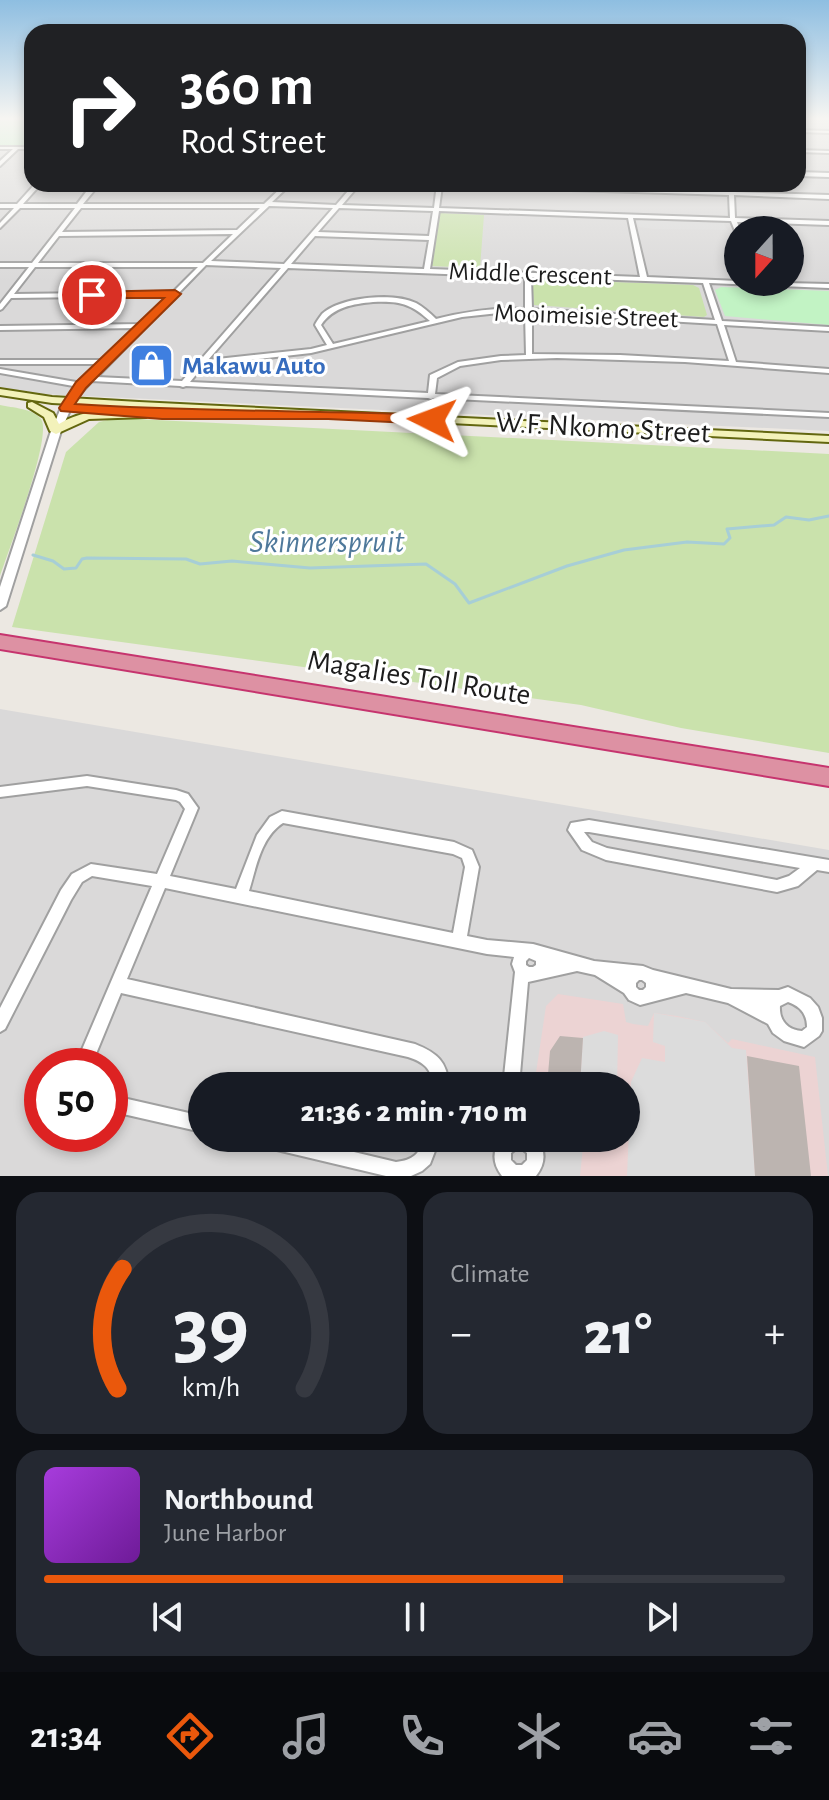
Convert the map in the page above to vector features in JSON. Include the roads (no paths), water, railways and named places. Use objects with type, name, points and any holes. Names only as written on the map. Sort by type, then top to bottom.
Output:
[{"type":"highway","name":"Magalies Toll Route","points":[[0,634],[559,719],[829,766]]},
{"type":"highway","name":"Magalies Toll Route","points":[[0,642],[829,777]]},
{"type":"main road","name":"W.F. Nkomo Street","points":[[0,392],[67,404],[162,414],[328,415]]},
{"type":"main road","name":"W.F. Nkomo Street","points":[[0,400],[32,405],[328,415],[829,439]]},
{"type":"main road","points":[[32,405],[49,415],[56,431],[86,415],[162,414]]},
{"type":"street","points":[[806,174],[829,175]]},
{"type":"street","points":[[0,226],[30,192]]},
{"type":"street","points":[[0,308],[88,192]]},
{"type":"street","points":[[0,606],[67,404],[104,362],[280,192]]},
{"type":"street","points":[[183,385],[350,192]]},
{"type":"street","points":[[427,271],[439,192]]},
{"type":"street","points":[[673,192],[829,197]]},
{"type":"street","points":[[731,194],[733,216]]},
{"type":"street","points":[[0,206],[338,206],[724,220]]},
{"type":"street","points":[[630,216],[644,279]]},
{"type":"street","points":[[804,222],[829,223]]},
{"type":"street","points":[[58,234],[238,232]]},
{"type":"street","points":[[314,234],[433,238]]},
{"type":"street","name":"Middle Crescent","points":[[0,265],[231,263],[724,282]]},
{"type":"street","points":[[528,274],[529,354]]},
{"type":"street","points":[[705,281],[734,365]]},
{"type":"street","name":"Middle Crescent","points":[[804,285],[829,286]]},
{"type":"street","points":[[9,296],[175,294]]},
{"type":"street","points":[[331,346],[318,325],[326,313],[338,307],[378,299],[398,300],[417,306],[435,322]]},
{"type":"street","name":"Mooimeisie Street","points":[[203,363],[331,346],[485,312],[529,309],[829,329]]},
{"type":"street","points":[[0,328],[142,326]]},
{"type":"street","points":[[431,397],[433,377],[441,370],[529,354],[829,371]]},
{"type":"street","points":[[0,362],[104,362]]},
{"type":"street","points":[[0,371],[84,382],[829,415]]},
{"type":"street","points":[[0,792],[87,781],[184,798],[192,808],[91,1048]]},
{"type":"street","points":[[240,896],[264,831],[275,819],[282,817],[454,848],[467,854],[472,867],[459,941]]},
{"type":"street","points":[[589,826],[822,865],[777,886],[606,854],[587,846],[574,830],[589,826]]},
{"type":"street","points":[[0,1024],[77,878],[91,870],[163,881],[487,947],[532,952],[578,965],[642,974],[730,996],[777,997],[788,994],[802,999],[822,1019],[814,1031],[804,1039],[782,1032],[773,1019],[771,1006],[777,997]]},
{"type":"street","points":[[487,947],[529,971],[578,965]]},
{"type":"street","points":[[529,971],[521,955],[532,952]]},
{"type":"street","points":[[515,1072],[521,995],[529,971],[543,962],[532,952]]},
{"type":"street","points":[[594,968],[639,997],[686,986]]},
{"type":"street","points":[[629,988],[630,976],[642,974]]},
{"type":"street","points":[[642,974],[652,983],[650,994]]},
{"type":"street","points":[[119,985],[425,1054],[436,1063],[440,1072]]},
{"type":"street","points":[[730,996],[773,1019]]},
{"type":"street","points":[[128,1107],[188,1121]]},
{"type":"street","points":[[320,1152],[396,1170],[412,1169],[423,1163],[427,1152]]},
{"type":"street","points":[[505,1152],[507,1172],[517,1175],[527,1175],[535,1159],[532,1152]]},
{"type":"waterway","name":"Skinnerspruit","points":[[33,555],[53,561],[64,569],[76,568],[82,559],[87,558],[186,559],[200,564],[232,561],[310,568],[426,564],[455,584],[469,603],[567,566],[624,550],[687,542],[724,544],[730,538],[727,529],[774,525],[786,517],[809,520],[829,516]]},
{"type":"place","name":"Makawu Auto","points":[[151,366]]}]
